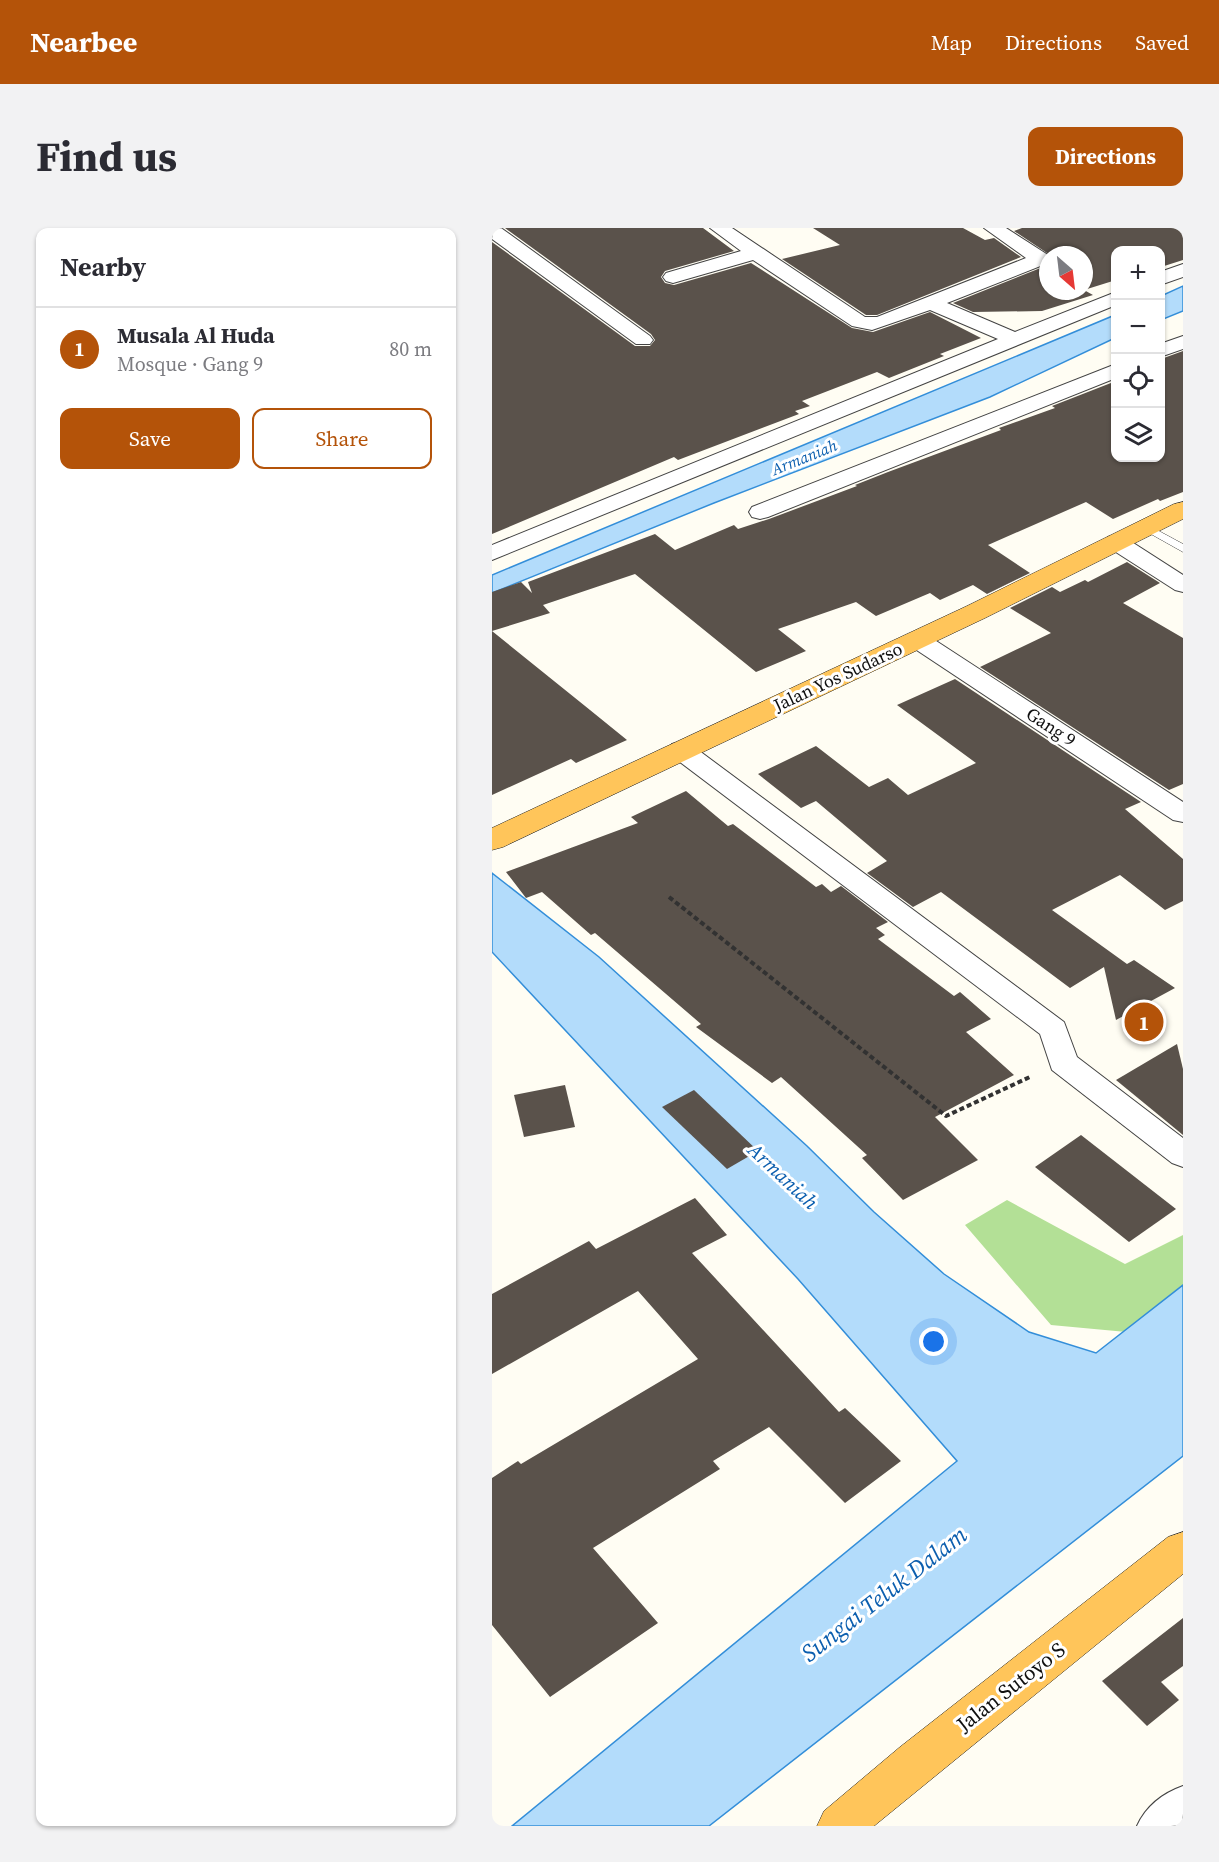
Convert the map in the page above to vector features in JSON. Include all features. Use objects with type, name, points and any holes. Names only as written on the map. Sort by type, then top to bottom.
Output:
[{"type":"highway","name":"Jalan Yos Sudarso","points":[[492,840],[918,639],[1183,509]]},
{"type":"highway","name":"Jalan Sutoyo S","points":[[840,1826],[916,1762],[1183,1550]]},
{"type":"street","points":[[719,228],[859,322],[872,324],[1041,259],[993,228]]},
{"type":"street","points":[[492,230],[643,340]]},
{"type":"street","points":[[673,277],[755,253]]},
{"type":"street","points":[[1165,277],[1183,270]]},
{"type":"street","points":[[492,553],[1111,300]]},
{"type":"street","points":[[930,303],[1015,339]]},
{"type":"street","points":[[1165,349],[1183,342]]},
{"type":"street","points":[[760,512],[1111,372]]},
{"type":"street","points":[[1116,542],[1183,585]]},
{"type":"street","name":"Gang 9","points":[[918,639],[1183,814]]},
{"type":"street","points":[[681,750],[1053,1029],[1063,1062],[1183,1155]]},
{"type":"street","points":[[1158,1826],[1183,1805]]},
{"type":"lane","points":[[1146,527],[1183,549]]},
{"type":"path","points":[[669,897],[946,1116],[1063,1062]]},
{"type":"green space","points":[[1007,1200],[1125,1264],[1183,1235],[1183,1308],[1148,1334],[1051,1325],[965,1225]]},
{"type":"water","points":[[1183,286],[1183,311],[1165,318],[1165,294]]},
{"type":"water","name":"Armaniah","points":[[1111,317],[1111,340],[990,397],[714,503],[492,593],[492,575]]},
{"type":"water","points":[[492,873],[599,957],[944,1274],[1029,1332],[1096,1353],[1183,1285],[1183,1456],[709,1826],[512,1826],[957,1461],[798,1279],[492,952]]},
{"type":"building","points":[[505,228],[703,228],[734,251],[665,271],[661,277],[665,283],[674,285],[751,263],[852,328],[873,332],[930,312],[981,338],[889,378],[877,372],[802,401],[810,406],[795,411],[799,414],[678,460],[674,457],[492,534],[492,242],[635,346],[650,346],[655,340],[651,334]]},
{"type":"building","points":[[813,228],[963,228],[985,240],[994,238],[1021,257],[877,315],[866,315],[782,259],[840,245]]},
{"type":"building","points":[[1022,228],[1183,228],[1183,260],[1165,266],[1165,246],[1111,246],[1111,282],[1093,287],[1093,246],[1039,248],[1014,231]]},
{"type":"building","points":[[1039,269],[1039,300],[1077,300],[1042,311],[973,312],[953,303]]},
{"type":"building","points":[[1183,351],[1183,492],[1160,501],[1158,499],[1113,519],[1086,502],[988,545],[1030,573],[987,594],[973,585],[940,600],[930,593],[876,616],[856,602],[778,629],[806,651],[756,672],[635,574],[543,605],[550,613],[492,631],[492,592],[521,582],[532,593],[528,582],[655,534],[675,550],[734,525],[738,529],[769,519],[1001,430],[999,428],[1055,408],[1052,406],[1111,383],[1111,462],[1165,462],[1165,358]]},
{"type":"building","points":[[1127,562],[1160,583],[1123,603],[1183,638],[1183,784],[1169,790],[980,667],[1051,633],[1010,608],[1052,587],[1060,592],[1085,580],[1088,582]]},
{"type":"building","points":[[492,631],[627,740],[576,763],[571,759],[492,795]]},
{"type":"building","points":[[955,679],[1141,802],[1125,809],[1183,859],[1183,901],[1165,910],[1120,875],[1052,910],[1127,964],[1134,960],[1175,988],[1116,1020],[1104,967],[1070,988],[941,892],[913,907],[867,873],[887,861],[816,801],[801,808],[758,774],[816,746],[869,787],[888,778],[908,795],[976,763],[897,705]]},
{"type":"building","points":[[686,791],[728,826],[733,824],[816,887],[822,884],[831,892],[841,886],[888,922],[876,928],[885,935],[878,939],[954,996],[960,992],[991,1019],[966,1032],[1014,1075],[935,1117],[978,1160],[903,1200],[862,1158],[867,1155],[781,1077],[772,1083],[696,1027],[701,1024],[595,933],[591,935],[542,892],[526,898],[506,872],[638,823],[631,817]]},
{"type":"building","points":[[1177,1044],[1183,1069],[1183,1135],[1116,1080]]},
{"type":"building","points":[[565,1085],[575,1127],[524,1137],[514,1095]]},
{"type":"building","points":[[694,1090],[758,1151],[727,1169],[662,1107]]},
{"type":"building","points":[[1081,1135],[1176,1209],[1129,1242],[1035,1167]]},
{"type":"building","points":[[695,1198],[727,1235],[692,1253],[839,1412],[845,1408],[901,1461],[845,1503],[769,1427],[713,1461],[720,1469],[593,1548],[658,1623],[550,1697],[492,1625],[492,1478],[518,1461],[521,1464],[698,1359],[638,1291],[492,1374],[492,1294],[589,1241],[596,1249]]},
{"type":"building","points":[[1183,1618],[1183,1666],[1161,1682],[1179,1700],[1147,1726],[1102,1681]]},
{"type":"place","name":"Musala Al Huda","points":[[1144,1022]]},
{"type":"water label","name":"Sungai Teluk Dalam","points":[[884,1594]]}]
